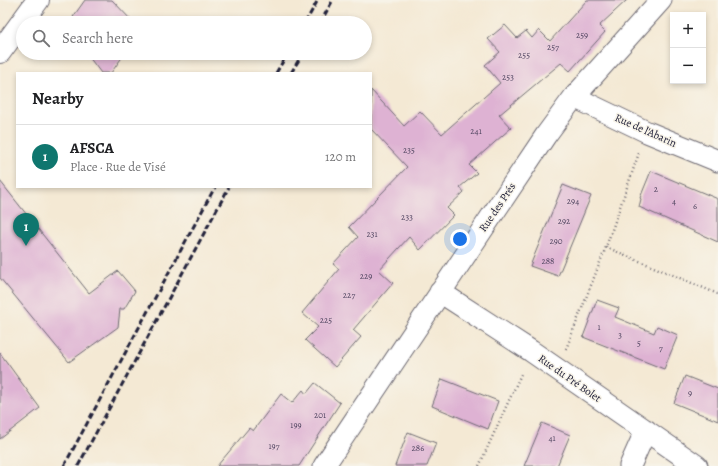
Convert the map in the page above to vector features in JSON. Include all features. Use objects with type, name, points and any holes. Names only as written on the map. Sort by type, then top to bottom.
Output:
[{"type":"street","points":[[26,16],[38,0]]},
{"type":"street","name":"Rue des Prés","points":[[324,466],[546,135],[574,97],[661,0]]},
{"type":"street","points":[[0,52],[16,30]]},
{"type":"street","name":"Rue de l'Abarin","points":[[574,97],[647,132],[718,161]]},
{"type":"street","name":"Rue du Pré Bolet","points":[[440,292],[558,369],[697,466]]},
{"type":"street","points":[[630,466],[646,430]]},
{"type":"path","points":[[558,369],[606,247],[647,132]]},
{"type":"path","points":[[606,247],[718,294]]},
{"type":"path","points":[[480,466],[531,351]]},
{"type":"building","points":[[85,0],[112,0],[127,16],[74,16]]},
{"type":"building","points":[[587,0],[627,0],[599,26],[605,32],[570,71],[561,63],[499,115],[511,128],[469,165],[477,173],[460,187],[464,192],[447,208],[454,215],[420,250],[409,237],[379,270],[393,283],[353,330],[361,337],[335,367],[305,340],[318,327],[302,313],[339,269],[333,264],[358,237],[349,227],[407,167],[372,130],[372,91],[404,126],[420,111],[442,134],[500,83],[485,65],[500,52],[488,39],[505,25],[517,38],[526,31],[532,38],[539,30],[550,41]]},
{"type":"building","points":[[91,60],[120,60],[112,72],[100,72]]},
{"type":"building","points":[[651,171],[718,199],[718,242],[639,207],[640,198]]},
{"type":"building","points":[[0,181],[89,293],[118,271],[135,291],[124,309],[120,309],[118,327],[69,362],[0,278]]},
{"type":"building","points":[[563,185],[591,196],[558,276],[530,266]]},
{"type":"building","points":[[597,300],[619,308],[615,317],[654,333],[657,326],[678,335],[664,369],[583,337]]},
{"type":"building","points":[[0,353],[40,408],[0,439]]},
{"type":"building","points":[[685,376],[718,389],[718,421],[674,403]]},
{"type":"building","points":[[442,379],[498,401],[488,429],[432,406]]},
{"type":"building","points":[[315,383],[340,403],[299,466],[217,466],[249,428],[253,431],[281,394],[292,403],[303,390],[306,394]]},
{"type":"building","points":[[542,423],[570,435],[557,466],[524,466]]},
{"type":"building","points":[[408,432],[436,443],[427,466],[395,466]]},
{"type":"railway","points":[[309,16],[318,0]]},
{"type":"railway","points":[[324,16],[333,0]]},
{"type":"railway","points":[[277,72],[284,60]]},
{"type":"railway","points":[[292,72],[299,60]]},
{"type":"railway","points":[[64,466],[214,188]]},
{"type":"railway","points":[[78,466],[228,188]]},
{"type":"place","name":"AFSCA","points":[[26,246]]}]
